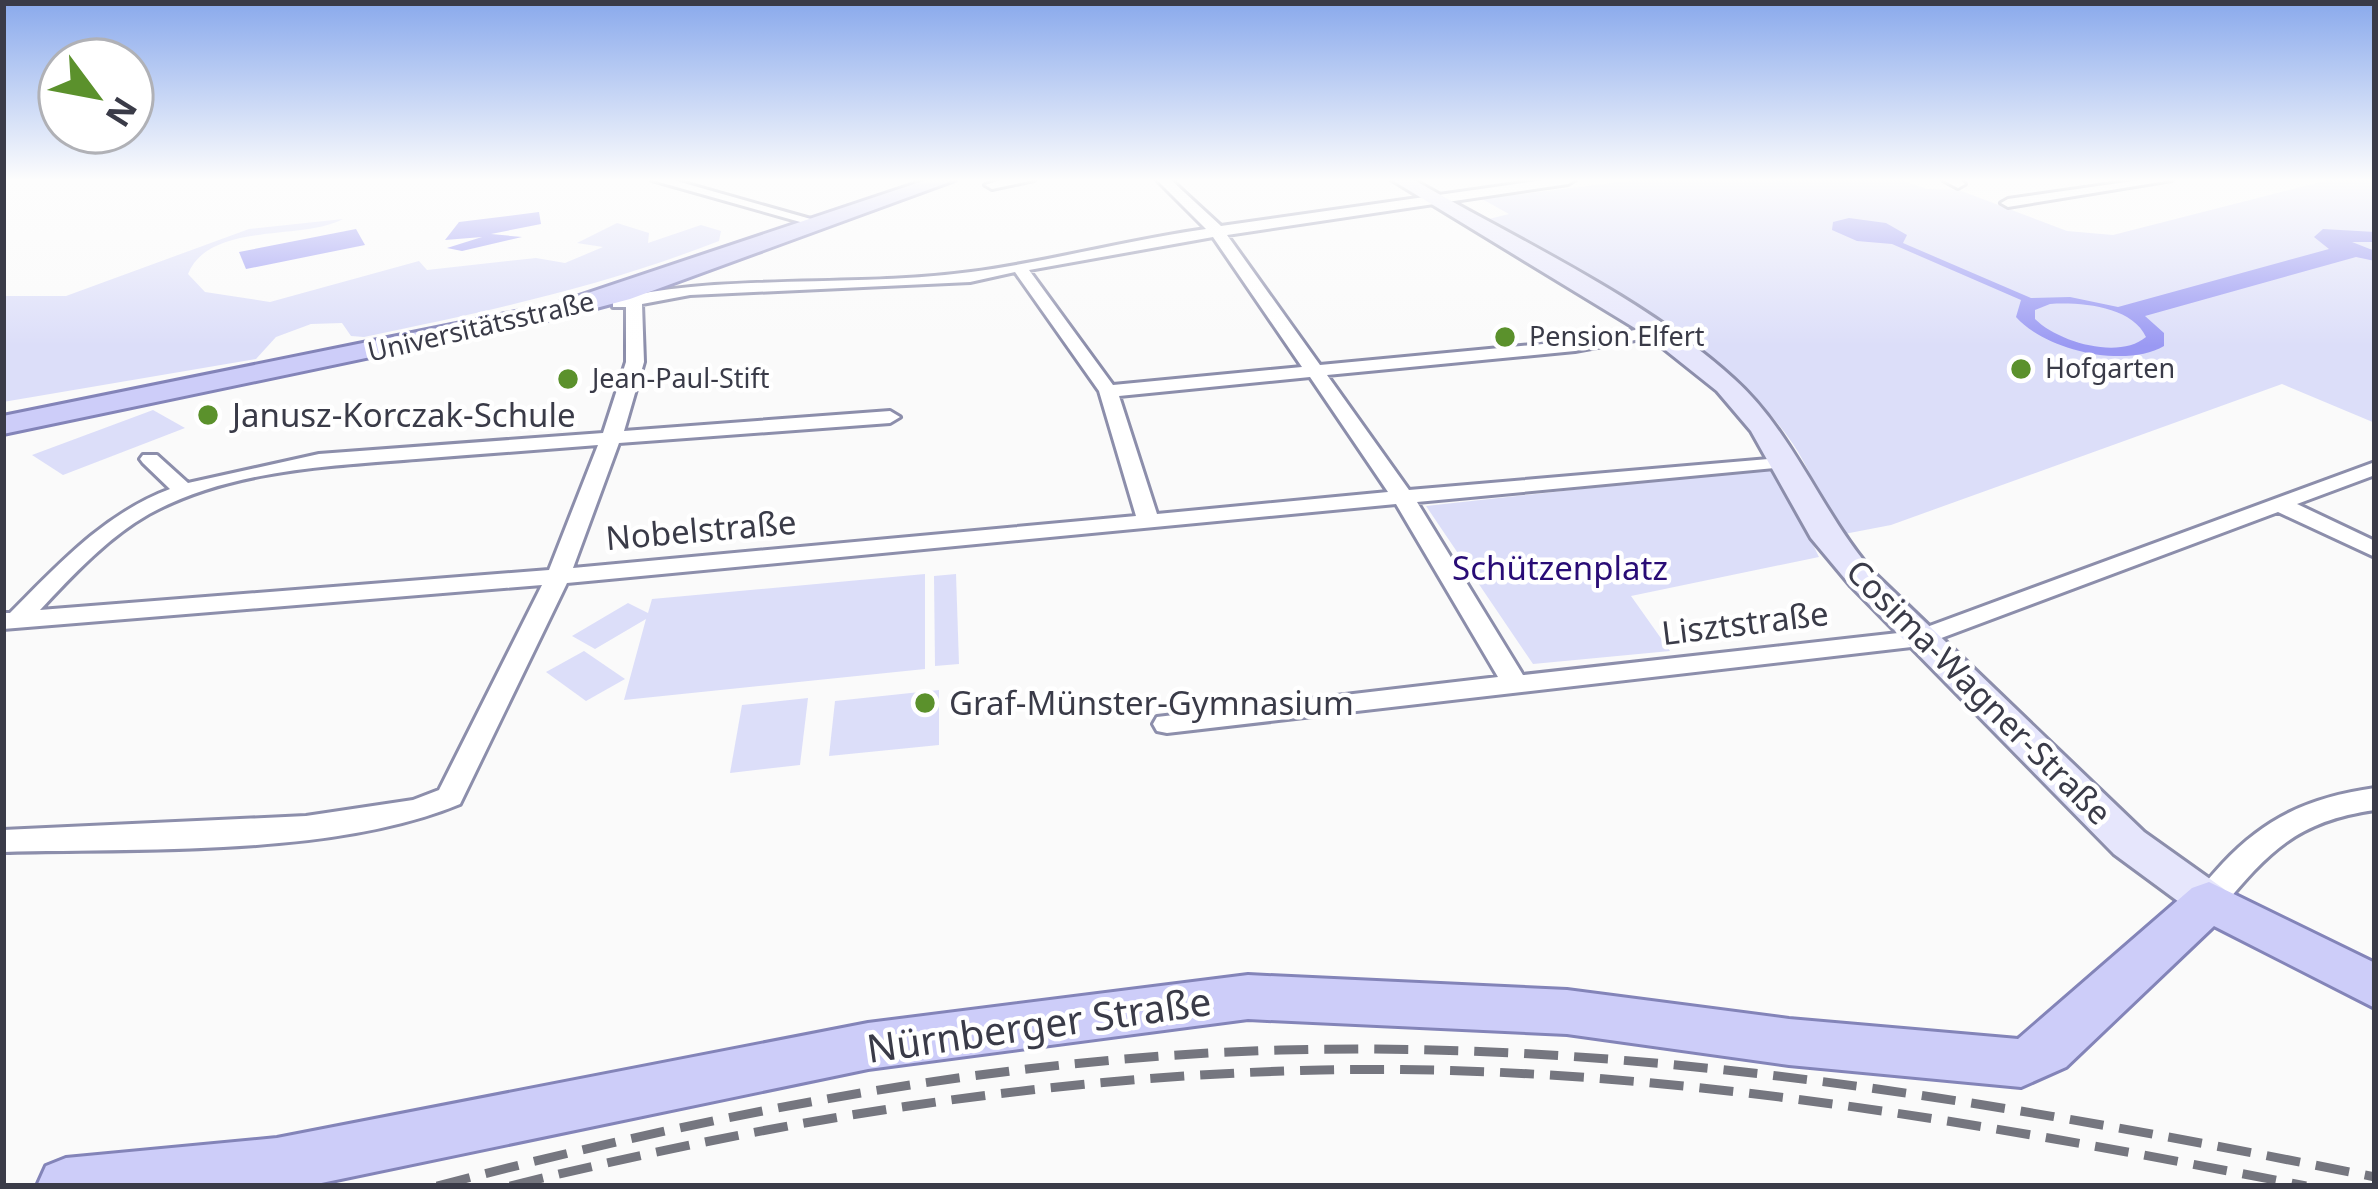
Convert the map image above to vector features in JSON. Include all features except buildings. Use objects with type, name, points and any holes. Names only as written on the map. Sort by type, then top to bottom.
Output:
[{"type":"main road","name":"Universitätsstraße","points":[[7,421],[551,305],[765,235]]},
{"type":"main road","name":"Universitätsstraße","points":[[7,421],[593,302],[769,235]]},
{"type":"main road","name":"Cosima-Wagner-Straße","points":[[1500,235],[1657,331],[1726,385],[1785,461],[1827,538],[1920,638],[2129,843],[2209,901]]},
{"type":"main road","points":[[2209,901],[2375,987]]},
{"type":"main road","name":"Nürnberger Straße","points":[[66,1186],[277,1165],[868,1046],[1248,997],[1567,1012],[1789,1042],[2021,1063],[2047,1051],[2209,901]]},
{"type":"street","points":[[593,302],[634,303],[690,290],[916,283],[1192,235]]},
{"type":"street","points":[[1220,235],[1404,499],[1516,685]]},
{"type":"street","points":[[1019,267],[1108,391],[1149,523]]},
{"type":"street","points":[[3,841],[299,826],[431,810],[450,797],[560,574],[635,362],[634,303]]},
{"type":"street","points":[[1108,391],[1575,346],[1657,331]]},
{"type":"street","points":[[11,620],[114,527],[184,491],[319,460],[890,417]]},
{"type":"street","points":[[150,459],[184,491]]},
{"type":"street","points":[[1404,499],[1785,461]]},
{"type":"street","name":"Lisztstraße","points":[[1167,724],[1920,638],[2375,468]]},
{"type":"street","name":"Nobelstraße","points":[[11,620],[1404,499]]},
{"type":"street","points":[[2279,504],[2375,550]]},
{"type":"street","points":[[2209,901],[2265,839],[2296,816],[2325,804],[2375,799]]},
{"type":"green space","points":[[231,235],[260,235],[215,246],[199,257],[188,274],[205,292],[270,302],[419,261],[427,270],[536,258],[565,263],[603,247],[577,243],[592,235],[649,235],[648,243],[670,235],[720,235],[719,241],[673,258],[499,307],[364,337],[351,336],[342,323],[311,324],[276,337],[256,359],[3,402],[3,296],[66,296]]},
{"type":"green space","name":"Hofgarten","points":[[1517,235],[2375,235],[2375,423],[2282,384],[1891,525],[1839,535],[1793,444],[1764,407],[1693,344]]},
{"type":"green space","points":[[153,410],[185,428],[63,475],[32,455]]},
{"type":"green space","name":"Schützenplatz","points":[[1775,468],[1819,557],[1631,596],[1670,651],[1533,664],[1426,506]]},
{"type":"green space","points":[[925,574],[925,669],[624,700],[646,619],[595,649],[572,636],[628,603],[648,613],[652,599]]},
{"type":"green space","points":[[956,574],[959,664],[935,666],[934,576]]},
{"type":"green space","points":[[584,651],[625,679],[586,701],[546,672]]},
{"type":"green space","points":[[939,690],[939,745],[829,756],[835,701]]},
{"type":"green space","points":[[808,698],[800,765],[730,773],[742,705]]},
{"type":"shaded area","points":[[323,235],[360,235],[365,245],[246,269],[239,252]]},
{"type":"shaded area","points":[[449,235],[522,237],[462,251],[447,248],[482,237],[445,240]]},
{"type":"shaded area","points":[[1844,235],[1907,235],[1903,243],[2031,298],[2070,297],[2118,307],[2329,249],[2316,235],[2375,235],[2375,242],[2352,242],[2375,251],[2375,261],[2356,257],[2145,316],[2164,333],[2164,346],[2148,353],[2108,356],[2065,347],[2029,329],[2016,317],[2021,300],[1892,244]],"holes":[[[2050,304],[2090,305],[2129,318],[2146,337],[2120,347],[2089,345],[2058,335],[2035,319],[2035,310]]]},
{"type":"railway","points":[[437,1186],[645,1136],[855,1094],[1067,1064],[1281,1050],[1419,1050],[1694,1067],[1968,1103],[2375,1177]]},
{"type":"railway","points":[[510,1186],[711,1141],[912,1105],[1115,1081],[1321,1070],[1445,1070],[1693,1087],[1939,1120],[2306,1186]]},
{"type":"place","name":"Pension Elfert","points":[[1505,337]]},
{"type":"place","name":"Hofgarten","points":[[2021,369]]},
{"type":"place","name":"Jean-Paul-Stift","points":[[568,379]]},
{"type":"place","name":"Janusz-Korczak-Schule","points":[[208,415]]},
{"type":"place","name":"Graf-Münster-Gymnasium","points":[[925,703]]}]
